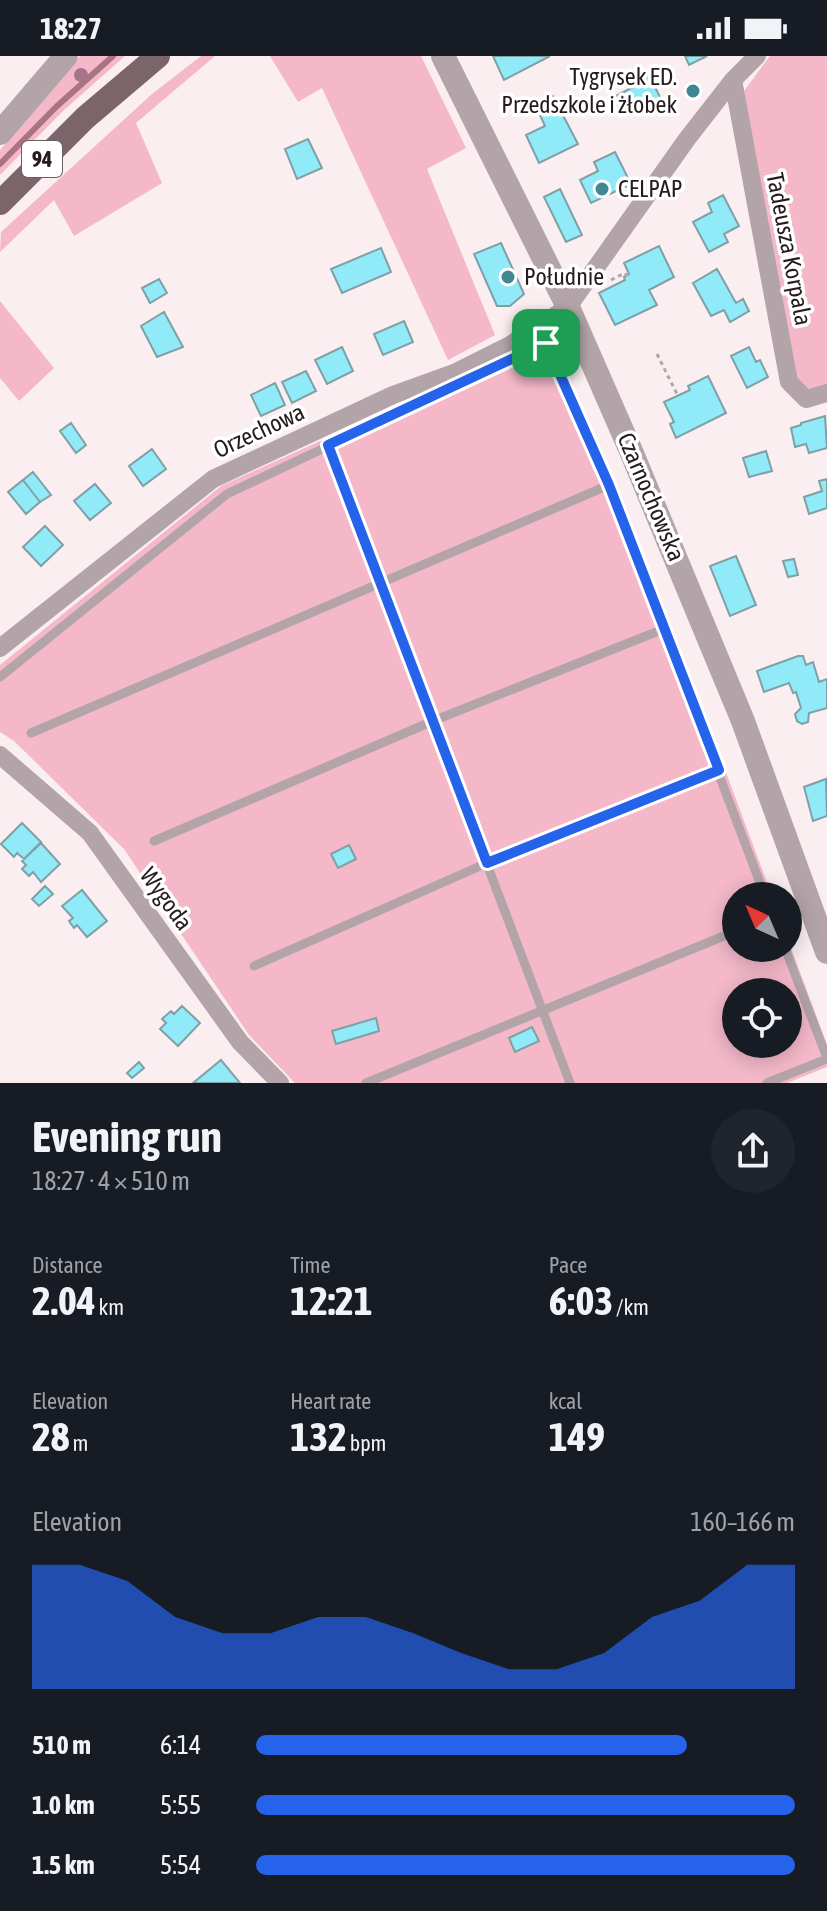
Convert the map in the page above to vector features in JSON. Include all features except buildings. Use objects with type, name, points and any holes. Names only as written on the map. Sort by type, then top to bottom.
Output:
[{"type":"main road","name":"94","points":[[0,203],[85,118],[158,56]]},
{"type":"street","points":[[0,133],[66,56]]},
{"type":"street","name":"Czarnochowska","points":[[443,56],[568,307],[728,684],[827,952]]},
{"type":"street","points":[[568,307],[687,139],[751,58]]},
{"type":"street","name":"Tadeusza Korpala","points":[[733,80],[789,382],[806,399],[827,393]]},
{"type":"street","name":"Orzechowa","points":[[0,648],[213,479],[393,395],[454,373],[510,345],[568,307]]},
{"type":"street","name":"Wygoda","points":[[0,755],[90,833],[240,1042],[280,1083]]},
{"type":"lane","points":[[0,677],[227,494],[328,443],[546,343],[609,485],[666,628],[760,882]]},
{"type":"lane","points":[[328,443],[570,1083]]},
{"type":"lane","points":[[31,733],[609,485]]},
{"type":"lane","points":[[154,841],[433,721],[666,628]]},
{"type":"lane","points":[[254,966],[487,863],[719,770]]},
{"type":"lane","points":[[366,1083],[722,937]]},
{"type":"lane","points":[[767,1083],[827,1058],[790,962]]},
{"type":"path","points":[[657,354],[678,396]]},
{"type":"shaded area","points":[[80,56],[125,56],[63,111],[0,175],[0,150]]},
{"type":"shaded area","points":[[201,56],[215,56],[136,123],[162,183],[74,236],[54,200],[0,252],[1,232],[152,94]]},
{"type":"shaded area","points":[[270,56],[421,56],[466,148],[427,169],[495,335],[448,360],[322,88],[298,102]]},
{"type":"shaded area","points":[[770,56],[827,56],[827,384],[807,389],[791,376],[744,91]]},
{"type":"shaded area","points":[[0,301],[54,368],[19,401],[0,378]]},
{"type":"shaded area","points":[[551,336],[672,627],[767,882],[722,882],[722,962],[796,962],[827,1045],[827,1067],[787,1083],[295,1083],[249,1035],[124,849],[14,741],[0,732],[0,665],[221,486]]},
{"type":"waterway","points":[[0,164],[56,107],[113,56]]},
{"type":"place","name":"Tygrysek ED. Przedszkole i żłobek","points":[[693,91]]},
{"type":"place","name":"CELPAP","points":[[602,189]]},
{"type":"place","name":"Południe","points":[[508,277]]},
{"type":"route","points":[[546,343],[609,485],[719,770],[487,863],[328,445],[546,343]]}]
